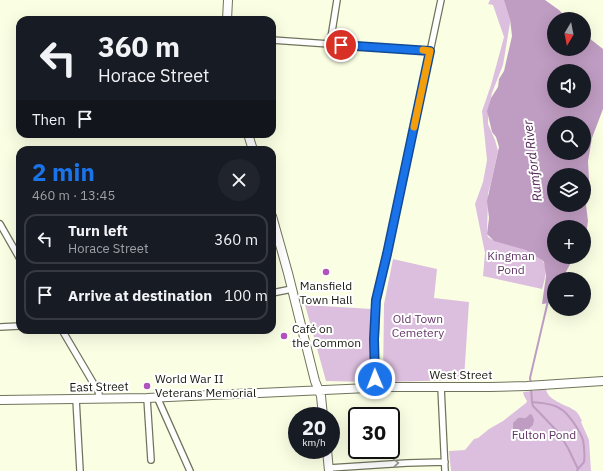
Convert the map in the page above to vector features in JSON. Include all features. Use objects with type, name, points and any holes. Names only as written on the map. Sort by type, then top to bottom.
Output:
[{"type":"main road","points":[[227,16],[228,0]]},
{"type":"main road","points":[[276,231],[318,390],[321,396],[322,407]]},
{"type":"main road","name":"West Street","points":[[318,390],[376,387],[490,388],[603,381]]},
{"type":"main road","name":"East Street","points":[[0,400],[147,398],[318,390]]},
{"type":"main road","points":[[328,459],[329,470]]},
{"type":"street","points":[[330,44],[337,0]]},
{"type":"street","points":[[376,387],[374,339],[376,300],[441,0]]},
{"type":"street","points":[[276,40],[430,51]]},
{"type":"street","points":[[0,224],[16,252]]},
{"type":"street","points":[[276,292],[292,289]]},
{"type":"street","points":[[0,326],[16,326]]},
{"type":"street","points":[[64,334],[98,391],[100,398]]},
{"type":"street","points":[[441,387],[446,471]]},
{"type":"street","points":[[156,397],[190,471]]},
{"type":"street","points":[[147,398],[151,460]]},
{"type":"street","points":[[76,399],[80,471]]},
{"type":"street","points":[[329,470],[407,463],[445,462]]},
{"type":"green space","name":"Kingman Pond","points":[[490,0],[506,0],[510,23],[503,65],[492,93],[488,110],[488,124],[498,151],[488,193],[487,233],[488,237],[493,240],[520,247],[538,255],[544,263],[546,272],[542,289],[483,276],[485,253],[475,204],[483,182],[487,160],[482,111],[491,85],[504,37],[493,5],[488,4]]},
{"type":"green space","name":"Old Town Cemetery","points":[[393,259],[437,269],[434,298],[469,302],[464,379],[383,382],[384,304]]},
{"type":"green space","points":[[305,305],[372,309],[371,382],[326,381]]},
{"type":"green space","name":"Fulton Pond","points":[[546,389],[547,393],[553,399],[575,411],[580,416],[589,440],[591,471],[451,471],[449,451],[465,450],[474,439],[478,438],[489,429],[503,421],[526,403],[527,401],[523,392]]},
{"type":"water","name":"Kingman Pond","points":[[504,0],[545,0],[561,12],[547,12],[547,56],[591,56],[591,40],[603,49],[603,109],[591,144],[591,116],[547,116],[547,160],[588,160],[588,168],[547,168],[547,212],[587,212],[588,220],[547,220],[547,264],[570,264],[566,272],[547,272],[547,303],[542,304],[546,276],[544,262],[526,250],[494,241],[487,234],[489,218],[487,201],[499,147],[496,137],[492,132],[487,111],[491,98],[498,87],[499,79],[504,71],[512,36],[510,19]]},
{"type":"water","points":[[530,414],[534,420],[533,425],[522,435],[518,436],[513,430],[513,423],[518,418],[525,418]]},
{"type":"waterway","name":"Rumford River","points":[[531,383],[530,378],[547,305]]},
{"type":"waterway","name":"Rumford River","points":[[531,387],[533,406],[558,432],[568,448],[578,469],[577,471]]},
{"type":"waterway","points":[[532,402],[556,406],[566,413],[573,422],[583,440],[584,445],[584,462],[578,469]]},
{"type":"slow traffic","points":[[414,127],[430,51],[423,50]]},
{"type":"place","name":"Mansfield Town Hall","points":[[326,272]]},
{"type":"place","name":"Café on the Common","points":[[284,336]]},
{"type":"place","name":"World War II Veterans Memorial","points":[[147,386]]},
{"type":"route","points":[[341,45],[430,51],[376,300],[374,339],[375,379]]}]
